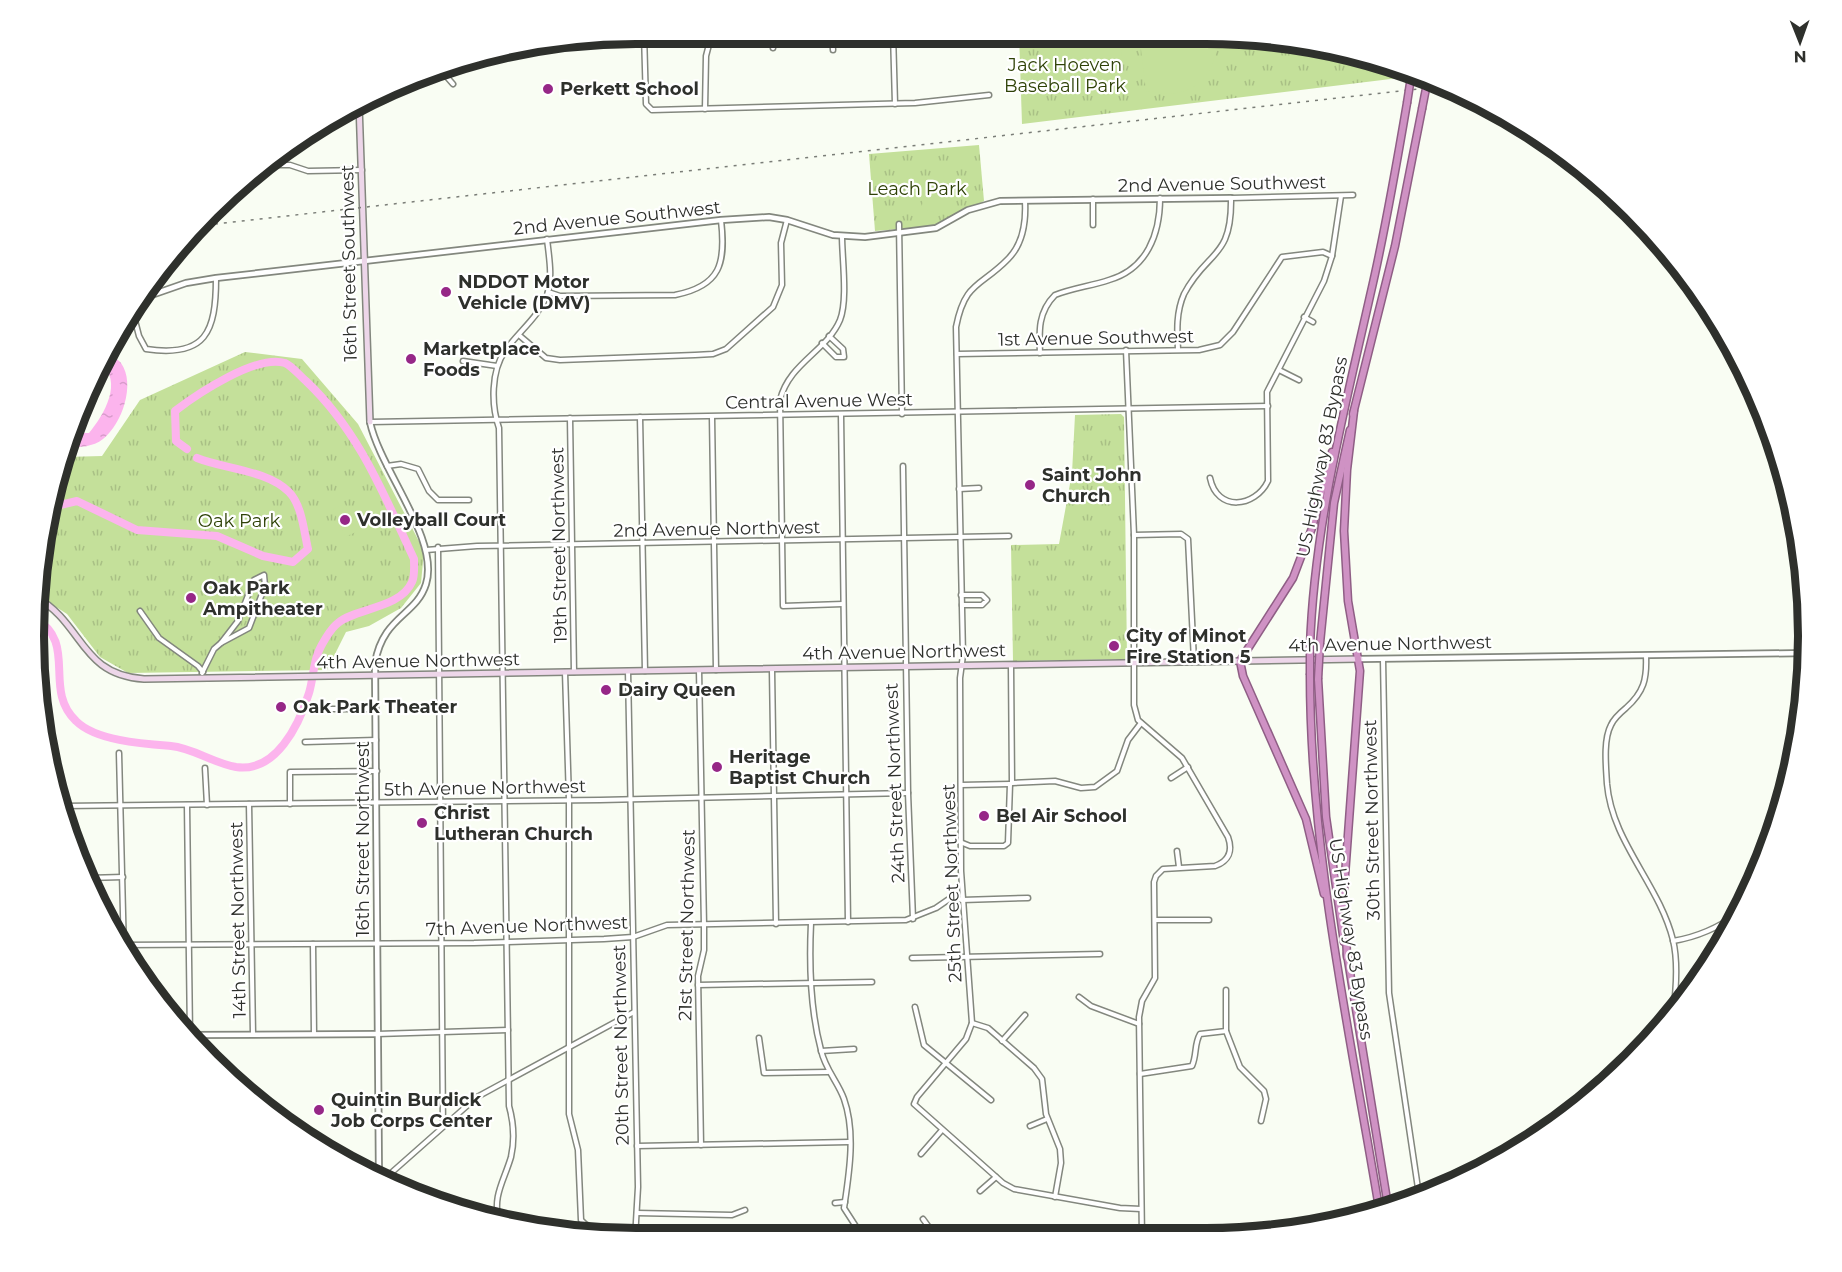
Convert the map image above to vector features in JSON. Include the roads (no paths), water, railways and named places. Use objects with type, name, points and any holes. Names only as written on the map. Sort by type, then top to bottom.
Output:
[{"type":"highway","name":"US Highway 83 Bypass","points":[[1378,1202],[1317,820],[1310,719],[1310,647],[1315,576],[1335,447],[1380,251],[1411,81]]},
{"type":"highway","name":"US Highway 83 Bypass","points":[[1387,1200],[1326,817],[1318,680],[1334,503],[1395,246],[1426,86]]},
{"type":"highway","points":[[1347,957],[1344,889],[1360,659],[1348,601],[1344,531],[1347,470],[1354,411]]},
{"type":"highway","points":[[1335,447],[1330,455],[1312,528],[1293,578],[1240,661],[1243,676],[1309,828],[1336,945]]},
{"type":"main road","name":"16th Street Southwest","points":[[359,113],[370,422]]},
{"type":"main road","name":"4th Avenue Northwest","points":[[45,603],[61,615],[88,655],[111,672],[133,679],[321,678],[1360,659]]},
{"type":"street","points":[[645,44],[648,108],[705,109],[895,104],[989,95]]},
{"type":"street","points":[[705,109],[706,56],[709,44]]},
{"type":"street","points":[[773,48],[774,44]]},
{"type":"street","points":[[833,44],[833,50]]},
{"type":"street","points":[[893,44],[895,104]]},
{"type":"street","points":[[445,75],[453,84]]},
{"type":"street","points":[[278,164],[308,171],[362,170]]},
{"type":"street","name":"2nd Avenue Southwest","points":[[155,291],[216,278],[547,238],[721,220],[768,217],[801,222],[842,236],[865,237],[936,228],[983,204],[1092,199],[1353,195]]},
{"type":"street","points":[[1210,478],[1215,492],[1230,502],[1244,503],[1261,493],[1270,473],[1268,392],[1304,317],[1324,282],[1332,256],[1341,196]]},
{"type":"street","points":[[1040,353],[1038,330],[1041,316],[1048,302],[1055,295],[1110,280],[1133,267],[1156,236],[1160,224],[1160,198]]},
{"type":"street","points":[[1178,349],[1179,309],[1194,279],[1222,248],[1231,218],[1231,198]]},
{"type":"street","name":"2nd Avenue Southwest","points":[[1092,199],[1093,225]]},
{"type":"street","name":"25th Street Northwest","points":[[972,1023],[960,842],[962,605],[956,327],[964,298],[973,285],[1013,253],[1026,219],[1025,201]]},
{"type":"street","points":[[548,292],[560,296],[675,295],[693,291],[708,284],[722,262],[721,220]]},
{"type":"street","points":[[519,336],[546,358],[560,360],[704,355],[726,349],[773,307],[780,295],[781,243],[787,220]]},
{"type":"street","points":[[898,224],[900,232],[902,414]]},
{"type":"street","points":[[842,236],[841,317],[829,336],[783,385],[780,416],[783,606],[843,604]]},
{"type":"street","points":[[498,1212],[496,1200],[511,1156],[515,1127],[509,1106],[499,428],[496,420],[495,387],[497,366],[507,349],[542,306],[548,292],[550,267],[547,238]]},
{"type":"street","name":"1st Avenue Southwest","points":[[957,354],[1199,350],[1220,345],[1233,332],[1282,257],[1323,252],[1332,256]]},
{"type":"street","points":[[135,320],[139,336],[146,349],[172,353],[187,349],[210,329],[214,320],[216,278]]},
{"type":"street","points":[[1304,317],[1313,322]]},
{"type":"street","points":[[822,344],[836,357],[844,357],[843,349],[829,336]]},
{"type":"street","points":[[1126,350],[1134,535],[1134,705],[1141,723],[1182,758],[1229,841],[1228,858],[1222,864],[1163,869],[1156,876],[1155,978],[1140,1009],[1139,1024],[1142,1228]]},
{"type":"street","points":[[463,361],[497,366]]},
{"type":"street","points":[[1279,370],[1299,380]]},
{"type":"street","name":"Central Avenue West","points":[[370,422],[1268,406]]},
{"type":"street","points":[[841,415],[848,922]]},
{"type":"street","points":[[640,417],[645,671]]},
{"type":"street","points":[[712,417],[716,670]]},
{"type":"street","name":"19th Street Northwest","points":[[570,418],[574,672]]},
{"type":"street","name":"16th Street Northwest","points":[[370,422],[376,444],[426,550],[429,571],[423,591],[385,632],[377,652],[374,677],[377,771],[377,1034],[380,1170]]},
{"type":"street","points":[[386,466],[401,464],[418,469],[429,491],[438,500],[469,500]]},
{"type":"street","name":"24th Street Northwest","points":[[903,466],[908,793],[913,919]]},
{"type":"street","points":[[959,489],[979,488]]},
{"type":"street","points":[[1134,535],[1181,534],[1186,536],[1189,544],[1194,662]]},
{"type":"street","name":"2nd Avenue Northwest","points":[[426,550],[438,547],[1009,536]]},
{"type":"street","points":[[438,547],[444,1032],[443,1126]]},
{"type":"street","points":[[200,679],[214,649],[238,621],[254,580],[264,575],[265,586],[249,628],[221,643]]},
{"type":"street","points":[[961,595],[982,595],[987,600],[982,605],[962,605]]},
{"type":"street","points":[[140,611],[159,638],[203,672]]},
{"type":"street","name":"4th Avenue Northwest","points":[[1360,659],[1798,653]]},
{"type":"street","points":[[1646,656],[1646,676],[1641,694],[1616,718],[1608,732],[1607,784],[1624,841],[1660,909],[1673,941],[1673,1001]]},
{"type":"street","name":"30th Street Northwest","points":[[1383,659],[1389,993],[1418,1189]]},
{"type":"street","points":[[960,842],[970,846],[1004,846],[1008,843],[1011,783],[1011,666]]},
{"type":"street","name":"21st Street Northwest","points":[[699,670],[704,925],[704,950],[698,985],[701,1145]]},
{"type":"street","points":[[772,670],[776,924]]},
{"type":"street","name":"20th Street Northwest","points":[[628,671],[637,1146],[635,1228]]},
{"type":"street","points":[[565,672],[569,800],[569,1114],[578,1150],[581,1220],[586,1226]]},
{"type":"street","points":[[318,709],[376,709]]},
{"type":"street","points":[[961,785],[1055,781],[1081,788],[1095,787],[1117,771],[1128,740],[1141,723]]},
{"type":"street","points":[[305,742],[376,740]]},
{"type":"street","points":[[119,753],[122,931]]},
{"type":"street","points":[[1171,778],[1188,767]]},
{"type":"street","points":[[206,768],[207,805]]},
{"type":"street","points":[[290,804],[290,772],[377,771]]},
{"type":"street","name":"5th Avenue Northwest","points":[[69,806],[630,800],[908,793]]},
{"type":"street","name":"14th Street Northwest","points":[[249,804],[253,1034]]},
{"type":"street","points":[[187,805],[189,1025]]},
{"type":"street","points":[[1177,851],[1179,867]]},
{"type":"street","points":[[96,878],[123,877]]},
{"type":"street","name":"7th Avenue Northwest","points":[[131,945],[443,943],[633,937],[667,925],[913,919],[952,897],[963,900],[1028,898]]},
{"type":"street","points":[[1156,920],[1209,920]]},
{"type":"street","points":[[811,923],[811,983],[821,1051],[828,1072],[843,1097],[847,1110],[850,1182],[844,1208],[857,1228]]},
{"type":"street","points":[[1673,941],[1695,937],[1723,925]]},
{"type":"street","points":[[313,944],[314,1034]]},
{"type":"street","points":[[912,958],[1100,954]]},
{"type":"street","points":[[698,985],[872,982]]},
{"type":"street","points":[[1226,990],[1226,1031],[1240,1067],[1264,1091],[1266,1099],[1261,1121]]},
{"type":"street","points":[[1079,997],[1091,1006],[1139,1024]]},
{"type":"street","points":[[915,1007],[920,1017],[921,1041],[991,1100]]},
{"type":"street","points":[[388,1173],[477,1097],[634,1012]]},
{"type":"street","points":[[1002,1041],[1024,1015]]},
{"type":"street","points":[[1055,1197],[1060,1149],[1047,1119],[1042,1079],[1034,1068],[988,1028],[972,1023],[966,1039],[917,1097],[914,1104],[1014,1189],[1055,1197],[1141,1209]]},
{"type":"street","points":[[198,1035],[377,1034],[508,1030]]},
{"type":"street","points":[[1140,1074],[1192,1066],[1197,1056],[1196,1041],[1200,1034],[1226,1031]]},
{"type":"street","points":[[759,1038],[764,1073],[828,1072]]},
{"type":"street","points":[[821,1051],[854,1049]]},
{"type":"street","points":[[1030,1126],[1047,1119]]},
{"type":"street","points":[[921,1154],[942,1130]]},
{"type":"street","points":[[637,1146],[849,1142]]},
{"type":"street","points":[[980,1191],[996,1176]]},
{"type":"street","points":[[835,1203],[845,1202]]},
{"type":"street","points":[[637,1213],[732,1215],[745,1210]]},
{"type":"street","points":[[923,1219],[930,1228]]},
{"type":"water","points":[[114,357],[120,362],[127,382],[125,403],[116,424],[99,442],[75,447],[80,433],[89,433],[105,408],[109,398],[111,379],[107,370]]},
{"type":"waterway","points":[[44,626],[55,640],[61,695],[66,708],[85,728],[108,737],[179,747],[236,767],[250,767],[274,755],[292,732],[305,706],[318,653],[335,625],[355,614],[398,598],[413,580],[414,559],[381,488],[356,442],[325,400],[285,363],[259,364],[244,370],[212,386],[175,411],[176,441],[187,449]]},
{"type":"waterway","points":[[59,505],[77,501],[137,530],[217,536],[263,556],[293,562],[308,549],[300,511],[289,492],[257,474],[197,458]]},
{"type":"railway","points":[[210,225],[1430,88]]},
{"type":"place","name":"Perkett School","points":[[548,89]]},
{"type":"place","name":"NDDOT Motor Vehicle (DMV)","points":[[446,292]]},
{"type":"place","name":"Marketplace Foods","points":[[411,359]]},
{"type":"place","name":"Saint John Church","points":[[1030,485]]},
{"type":"place","name":"Volleyball Court","points":[[345,520]]},
{"type":"place","name":"Oak Park Ampitheater","points":[[191,598]]},
{"type":"place","name":"City of Minot Fire Station 5","points":[[1114,646]]},
{"type":"place","name":"Dairy Queen","points":[[606,690]]},
{"type":"place","name":"Oak Park Theater","points":[[281,707]]},
{"type":"place","name":"Heritage Baptist Church","points":[[717,767]]},
{"type":"place","name":"Bel Air School","points":[[984,816]]},
{"type":"place","name":"Christ Lutheran Church","points":[[422,823]]},
{"type":"place","name":"Quintin Burdick Job Corps Center","points":[[319,1110]]},
{"type":"park label","name":"Jack Hoeven Baseball Park","points":[[1065,76]]},
{"type":"park label","name":"Leach Park","points":[[917,189]]},
{"type":"park label","name":"Oak Park","points":[[239,521]]}]
